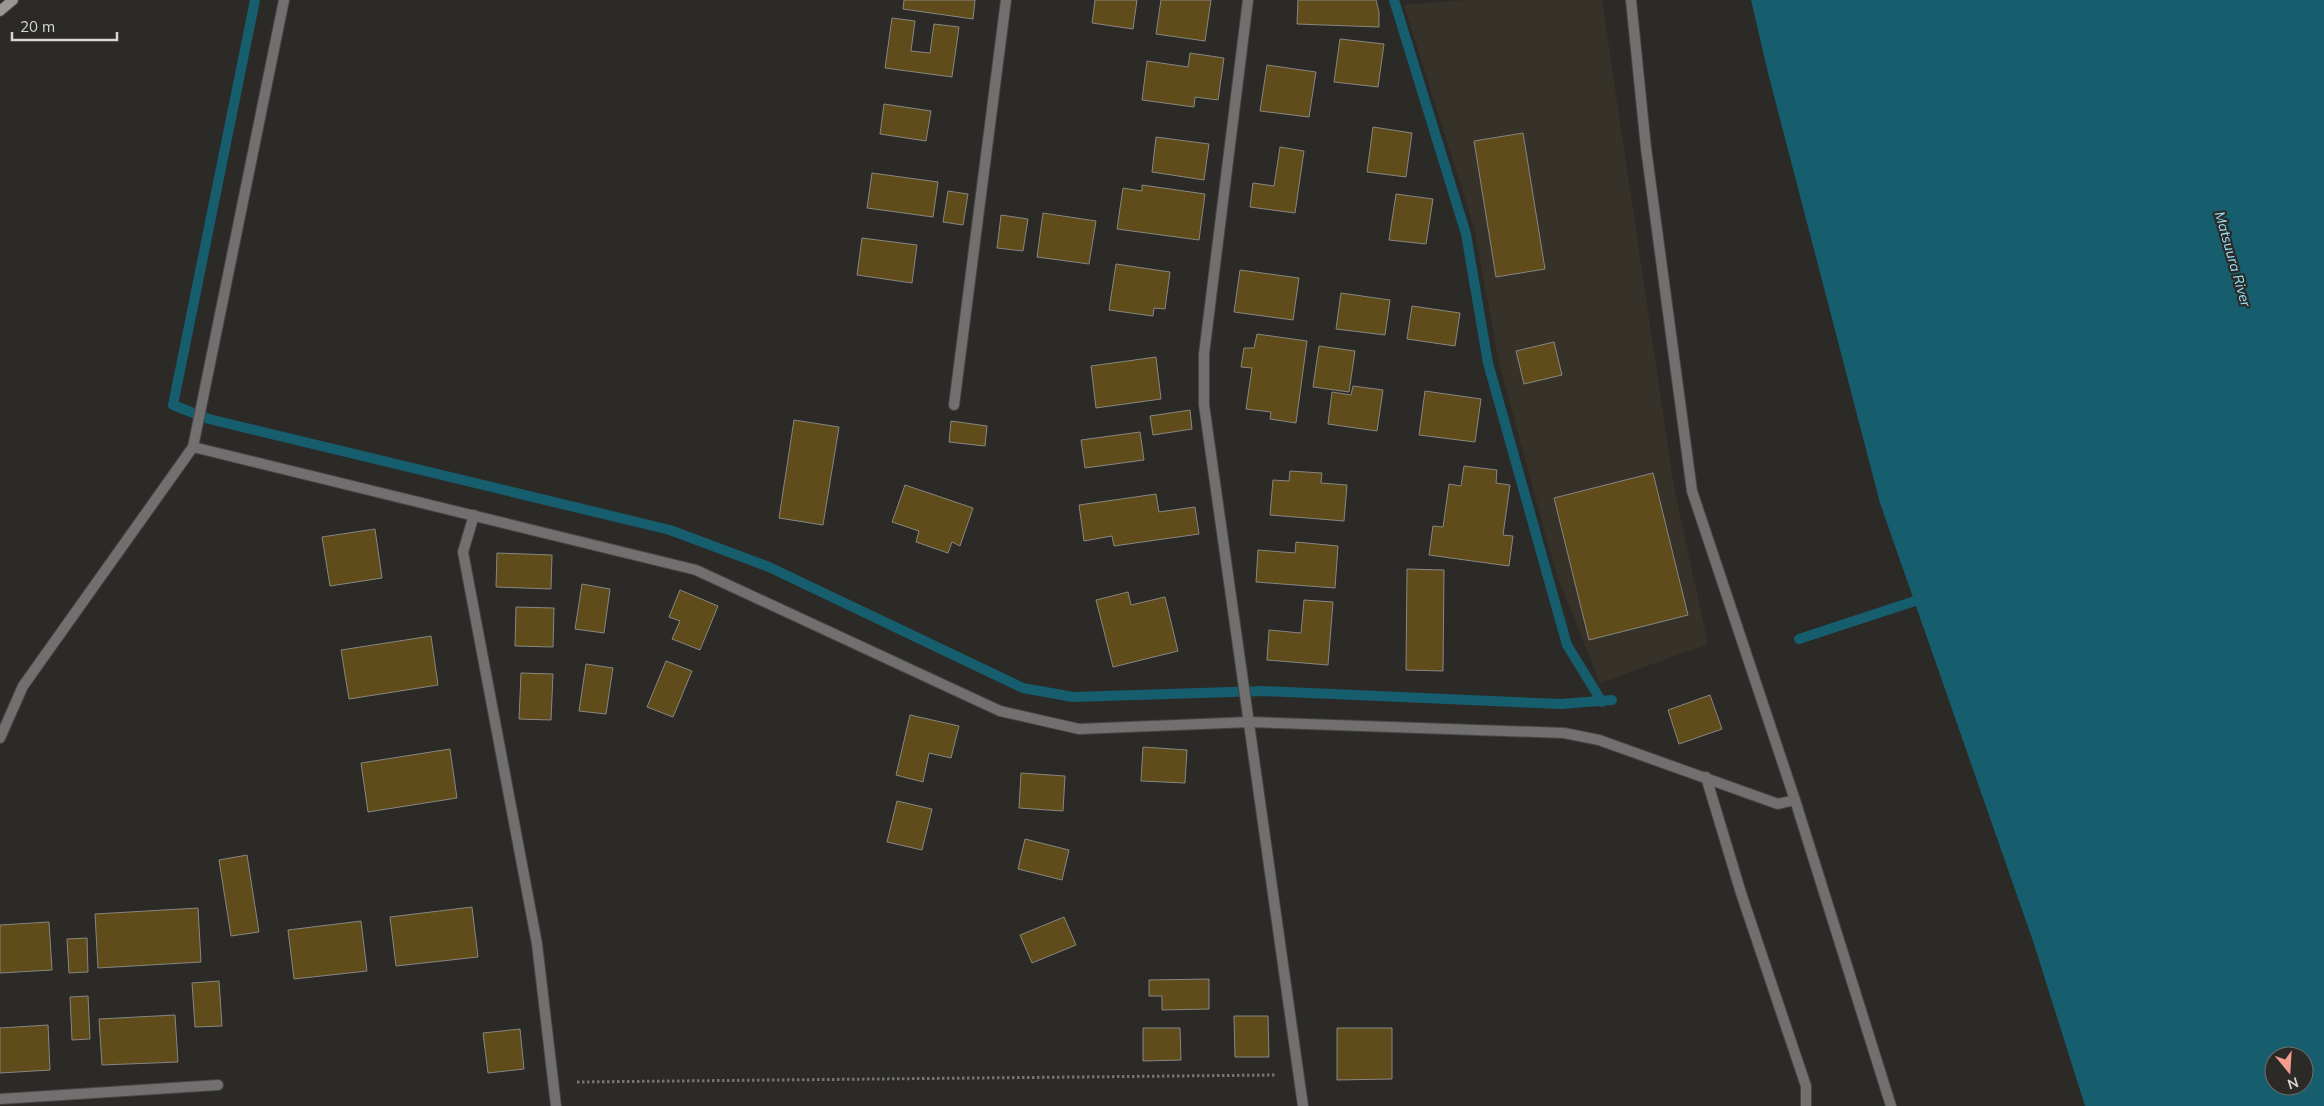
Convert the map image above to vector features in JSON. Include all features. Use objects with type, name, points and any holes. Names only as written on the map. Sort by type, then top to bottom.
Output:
[{"type":"street","points":[[0,11],[13,0]]},
{"type":"street","points":[[0,738],[23,686],[194,442],[284,0]]},
{"type":"street","points":[[954,405],[1006,0]]},
{"type":"street","points":[[1248,0],[1204,354],[1204,404],[1303,1106]]},
{"type":"street","points":[[1631,0],[1646,148],[1692,491],[1794,800],[1891,1106]]},
{"type":"street","points":[[194,442],[474,516],[696,570],[1000,711],[1079,729],[1250,722],[1564,734],[1599,740],[1778,804],[1794,800]]},
{"type":"street","points":[[474,516],[463,552],[537,944],[556,1106]]},
{"type":"street","points":[[1706,778],[1741,894],[1806,1086],[1806,1106]]},
{"type":"street","points":[[0,1099],[218,1084]]},
{"type":"path","points":[[553,1082],[1299,1075]]},
{"type":"shaded area","points":[[1466,0],[1602,0],[1674,487],[1708,644],[1600,683],[1556,573],[1499,363],[1474,227],[1404,5]]},
{"type":"water","name":"Matsuura River","points":[[1751,0],[2324,0],[2324,1106],[2085,1106],[2034,944],[1880,503],[1768,73]]},
{"type":"building","points":[[904,0],[975,0],[973,19],[903,9]]},
{"type":"building","points":[[1095,0],[1137,0],[1133,29],[1092,23]]},
{"type":"building","points":[[1161,0],[1211,0],[1205,41],[1156,34]]},
{"type":"building","points":[[1298,0],[1376,0],[1379,12],[1379,27],[1297,24]]},
{"type":"building","points":[[892,18],[915,21],[911,51],[930,53],[934,24],[959,27],[952,77],[885,68]]},
{"type":"building","points":[[1340,39],[1384,44],[1378,87],[1334,82]]},
{"type":"building","points":[[1190,53],[1224,58],[1218,100],[1195,97],[1194,107],[1142,100],[1147,61],[1188,67]]},
{"type":"building","points":[[1267,65],[1316,72],[1309,117],[1260,111]]},
{"type":"building","points":[[884,104],[931,111],[926,141],[880,134]]},
{"type":"building","points":[[1373,127],[1412,133],[1406,177],[1367,172]]},
{"type":"building","points":[[1523,133],[1545,269],[1496,277],[1474,141]]},
{"type":"building","points":[[1156,137],[1209,144],[1204,180],[1152,172]]},
{"type":"building","points":[[1280,147],[1304,151],[1295,213],[1250,207],[1253,183],[1274,186]]},
{"type":"building","points":[[872,173],[938,182],[933,217],[867,208]]},
{"type":"building","points":[[1142,185],[1205,194],[1199,240],[1117,229],[1123,188],[1142,191]]},
{"type":"building","points":[[948,191],[968,194],[963,225],[943,222]]},
{"type":"building","points":[[1396,194],[1433,199],[1426,244],[1389,240]]},
{"type":"building","points":[[1043,213],[1096,221],[1089,264],[1037,257]]},
{"type":"building","points":[[1001,215],[1028,219],[1023,251],[997,248]]},
{"type":"building","points":[[862,238],[917,245],[912,283],[857,275]]},
{"type":"building","points":[[1116,264],[1170,272],[1165,309],[1154,308],[1153,316],[1109,310]]},
{"type":"building","points":[[1240,270],[1299,278],[1293,320],[1234,312]]},
{"type":"building","points":[[1341,293],[1390,300],[1385,335],[1336,329]]},
{"type":"building","points":[[1412,306],[1460,313],[1455,346],[1407,339]]},
{"type":"building","points":[[1257,334],[1307,341],[1296,423],[1270,419],[1271,412],[1246,409],[1252,368],[1241,367],[1244,348],[1254,348]]},
{"type":"building","points":[[1554,342],[1562,375],[1524,384],[1516,351]]},
{"type":"building","points":[[1319,346],[1355,351],[1349,392],[1313,387]]},
{"type":"building","points":[[1156,357],[1161,399],[1096,408],[1091,366]]},
{"type":"building","points":[[1353,386],[1383,390],[1377,431],[1328,424],[1332,392],[1351,395]]},
{"type":"building","points":[[1425,391],[1481,399],[1475,442],[1419,435]]},
{"type":"building","points":[[1190,410],[1192,429],[1153,435],[1150,416]]},
{"type":"building","points":[[794,420],[839,427],[823,525],[779,518]]},
{"type":"building","points":[[951,421],[987,426],[985,446],[949,442]]},
{"type":"building","points":[[1140,432],[1144,460],[1085,468],[1081,440]]},
{"type":"building","points":[[1464,466],[1497,470],[1496,483],[1510,485],[1503,535],[1513,536],[1509,566],[1429,555],[1433,526],[1443,527],[1449,484],[1461,486]]},
{"type":"building","points":[[1290,471],[1322,473],[1321,483],[1347,485],[1344,521],[1270,515],[1273,480],[1289,481]]},
{"type":"building","points":[[1653,473],[1688,615],[1589,640],[1554,498]]},
{"type":"building","points":[[905,485],[973,508],[960,546],[952,542],[948,553],[916,542],[919,531],[892,522]]},
{"type":"building","points":[[1156,494],[1159,512],[1195,507],[1199,534],[1114,546],[1112,536],[1084,541],[1079,505]]},
{"type":"building","points":[[375,529],[382,578],[330,586],[322,537]]},
{"type":"building","points":[[1296,542],[1338,546],[1335,588],[1256,582],[1258,550],[1295,553]]},
{"type":"building","points":[[497,553],[552,555],[551,589],[496,587]]},
{"type":"building","points":[[1407,569],[1444,570],[1443,671],[1406,670]]},
{"type":"building","points":[[582,584],[610,589],[604,633],[575,629]]},
{"type":"building","points":[[680,590],[718,606],[700,650],[672,639],[680,621],[669,617]]},
{"type":"building","points":[[1128,592],[1131,605],[1165,597],[1178,651],[1113,667],[1096,600]]},
{"type":"building","points":[[1304,600],[1333,602],[1328,665],[1267,660],[1269,630],[1301,633]]},
{"type":"building","points":[[516,607],[554,608],[553,647],[515,646]]},
{"type":"building","points":[[431,636],[438,685],[349,699],[341,650]]},
{"type":"building","points":[[666,661],[692,671],[673,717],[647,707]]},
{"type":"building","points":[[586,664],[613,668],[606,714],[579,711]]},
{"type":"building","points":[[521,673],[553,674],[551,720],[519,719]]},
{"type":"building","points":[[1710,695],[1722,729],[1679,744],[1668,710]]},
{"type":"building","points":[[910,715],[959,726],[951,758],[929,753],[923,782],[896,775]]},
{"type":"building","points":[[1143,747],[1187,750],[1185,783],[1141,781]]},
{"type":"building","points":[[450,749],[457,798],[368,812],[361,763]]},
{"type":"building","points":[[1021,773],[1065,776],[1063,811],[1019,808]]},
{"type":"building","points":[[897,801],[932,809],[922,850],[887,842]]},
{"type":"building","points":[[1025,839],[1069,850],[1062,880],[1018,869]]},
{"type":"building","points":[[247,855],[259,932],[231,936],[219,860]]},
{"type":"building","points":[[472,907],[478,957],[396,966],[390,917]]},
{"type":"building","points":[[198,908],[201,962],[98,968],[95,914]]},
{"type":"building","points":[[1064,917],[1076,945],[1032,963],[1020,935]]},
{"type":"building","points":[[361,921],[367,971],[294,979],[288,930]]},
{"type":"building","points":[[49,922],[52,970],[0,973],[0,925]]},
{"type":"building","points":[[87,938],[88,972],[69,973],[67,939]]},
{"type":"building","points":[[1209,979],[1209,1009],[1162,1010],[1162,996],[1149,996],[1149,980]]},
{"type":"building","points":[[219,981],[222,1026],[195,1027],[192,983]]},
{"type":"building","points":[[88,996],[90,1039],[72,1040],[70,997]]},
{"type":"building","points":[[175,1015],[178,1062],[102,1065],[99,1019]]},
{"type":"building","points":[[1234,1016],[1268,1016],[1269,1057],[1235,1057]]},
{"type":"building","points":[[48,1025],[50,1070],[0,1073],[0,1028]]},
{"type":"building","points":[[1143,1028],[1180,1028],[1181,1060],[1143,1061]]},
{"type":"building","points":[[1337,1028],[1392,1028],[1392,1079],[1337,1080]]},
{"type":"building","points":[[520,1029],[524,1069],[488,1073],[483,1033]]},
{"type":"waterway","points":[[255,0],[173,405],[209,419],[670,530],[769,567],[1023,688],[1073,697],[1263,691],[1561,704],[1612,700]]},
{"type":"waterway","points":[[1394,0],[1466,234],[1488,363],[1567,645],[1602,702]]},
{"type":"waterway","points":[[1799,639],[1918,600],[1927,601]]}]
